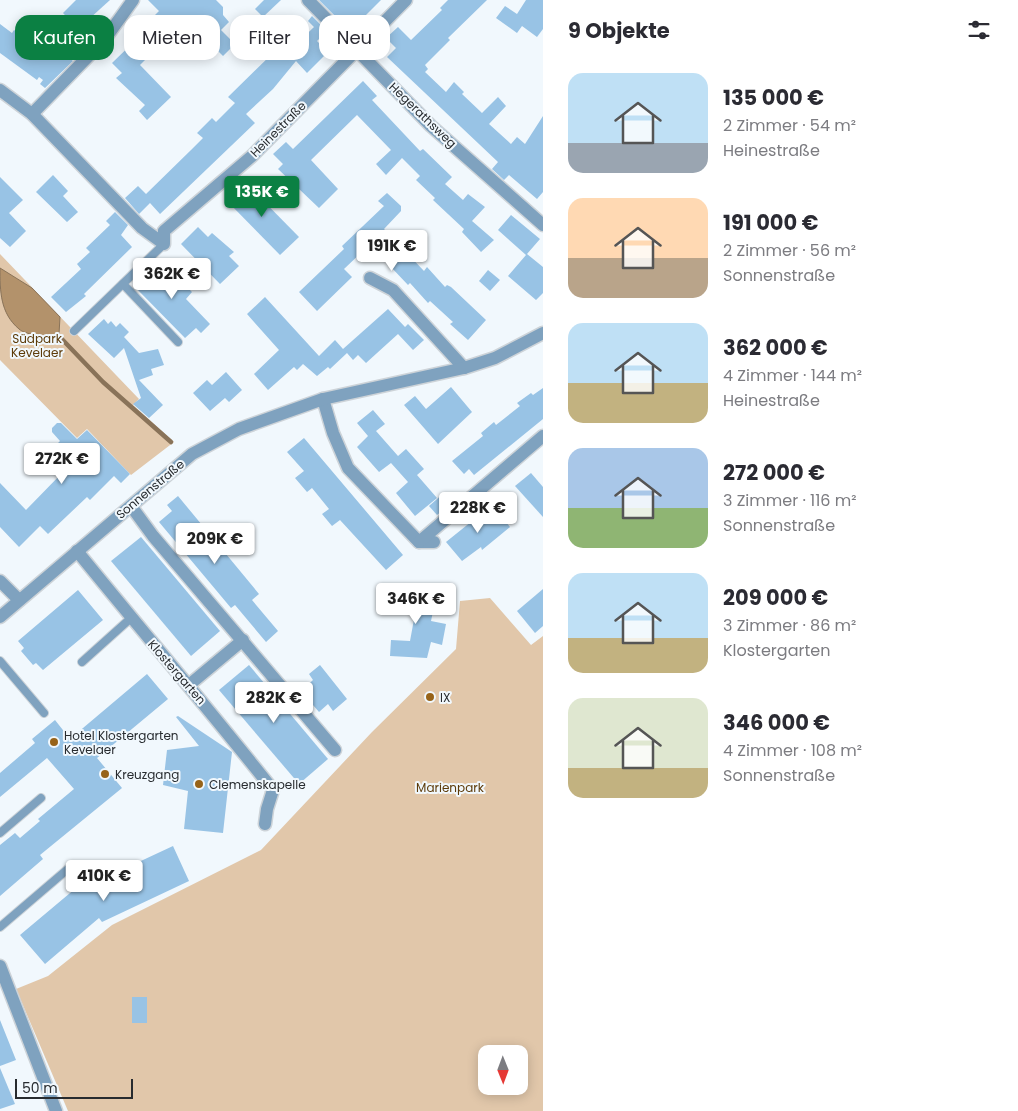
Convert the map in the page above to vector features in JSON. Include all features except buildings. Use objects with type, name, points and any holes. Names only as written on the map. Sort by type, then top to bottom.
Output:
[{"type":"street","points":[[32,114],[105,38],[133,0]]},
{"type":"street","name":"Hegerathsweg","points":[[308,0],[323,15]]},
{"type":"street","name":"Heinestraße","points":[[390,16],[406,0]]},
{"type":"street","name":"Heinestraße","points":[[164,244],[164,231],[252,156],[345,60]]},
{"type":"street","name":"Hegerathsweg","points":[[367,60],[431,126],[543,225]]},
{"type":"street","points":[[0,90],[32,114],[142,228],[164,244]]},
{"type":"street","points":[[370,278],[393,290],[464,368]]},
{"type":"street","name":"Sonnenstraße","points":[[0,617],[192,454],[239,429],[323,399],[464,368],[495,358],[543,333]]},
{"type":"street","points":[[323,399],[333,433],[348,468],[419,542],[434,542]]},
{"type":"street","points":[[419,542],[543,436]]},
{"type":"street","points":[[131,506],[153,536],[335,750]]},
{"type":"street","name":"Klostergarten","points":[[77,551],[131,618],[190,685],[274,790],[267,809],[265,824]]},
{"type":"street","points":[[0,581],[19,600]]},
{"type":"street","points":[[190,685],[243,640]]},
{"type":"street","points":[[0,966],[56,1111]]},
{"type":"lane","points":[[74,331],[164,244]]},
{"type":"lane","points":[[123,284],[178,342]]},
{"type":"lane","points":[[82,662],[131,618]]},
{"type":"lane","points":[[0,661],[44,713]]},
{"type":"lane","points":[[0,833],[41,798]]},
{"type":"lane","points":[[0,927],[70,868]]},
{"type":"green space","name":"Südpark Kevelaer","points":[[0,254],[139,399],[133,405],[174,442],[131,475],[87,429],[77,438],[0,360]]},
{"type":"green space","name":"Marienpark","points":[[490,598],[531,645],[543,636],[543,1111],[68,1111],[16,989],[48,976],[112,925],[261,850],[372,732],[456,649],[460,601]]},
{"type":"shaded area","points":[[0,268],[32,288],[60,317],[59,334],[49,337],[37,336],[21,330],[13,323],[2,301]]},
{"type":"waterway","points":[[58,335],[103,382],[171,442]]},
{"type":"place","name":"IX","points":[[430,697]]},
{"type":"place","name":"Hotel Klostergarten Kevelaer","points":[[54,742]]},
{"type":"place","name":"Kreuzgang","points":[[105,774]]},
{"type":"place","name":"Clemenskapelle","points":[[199,784]]}]
